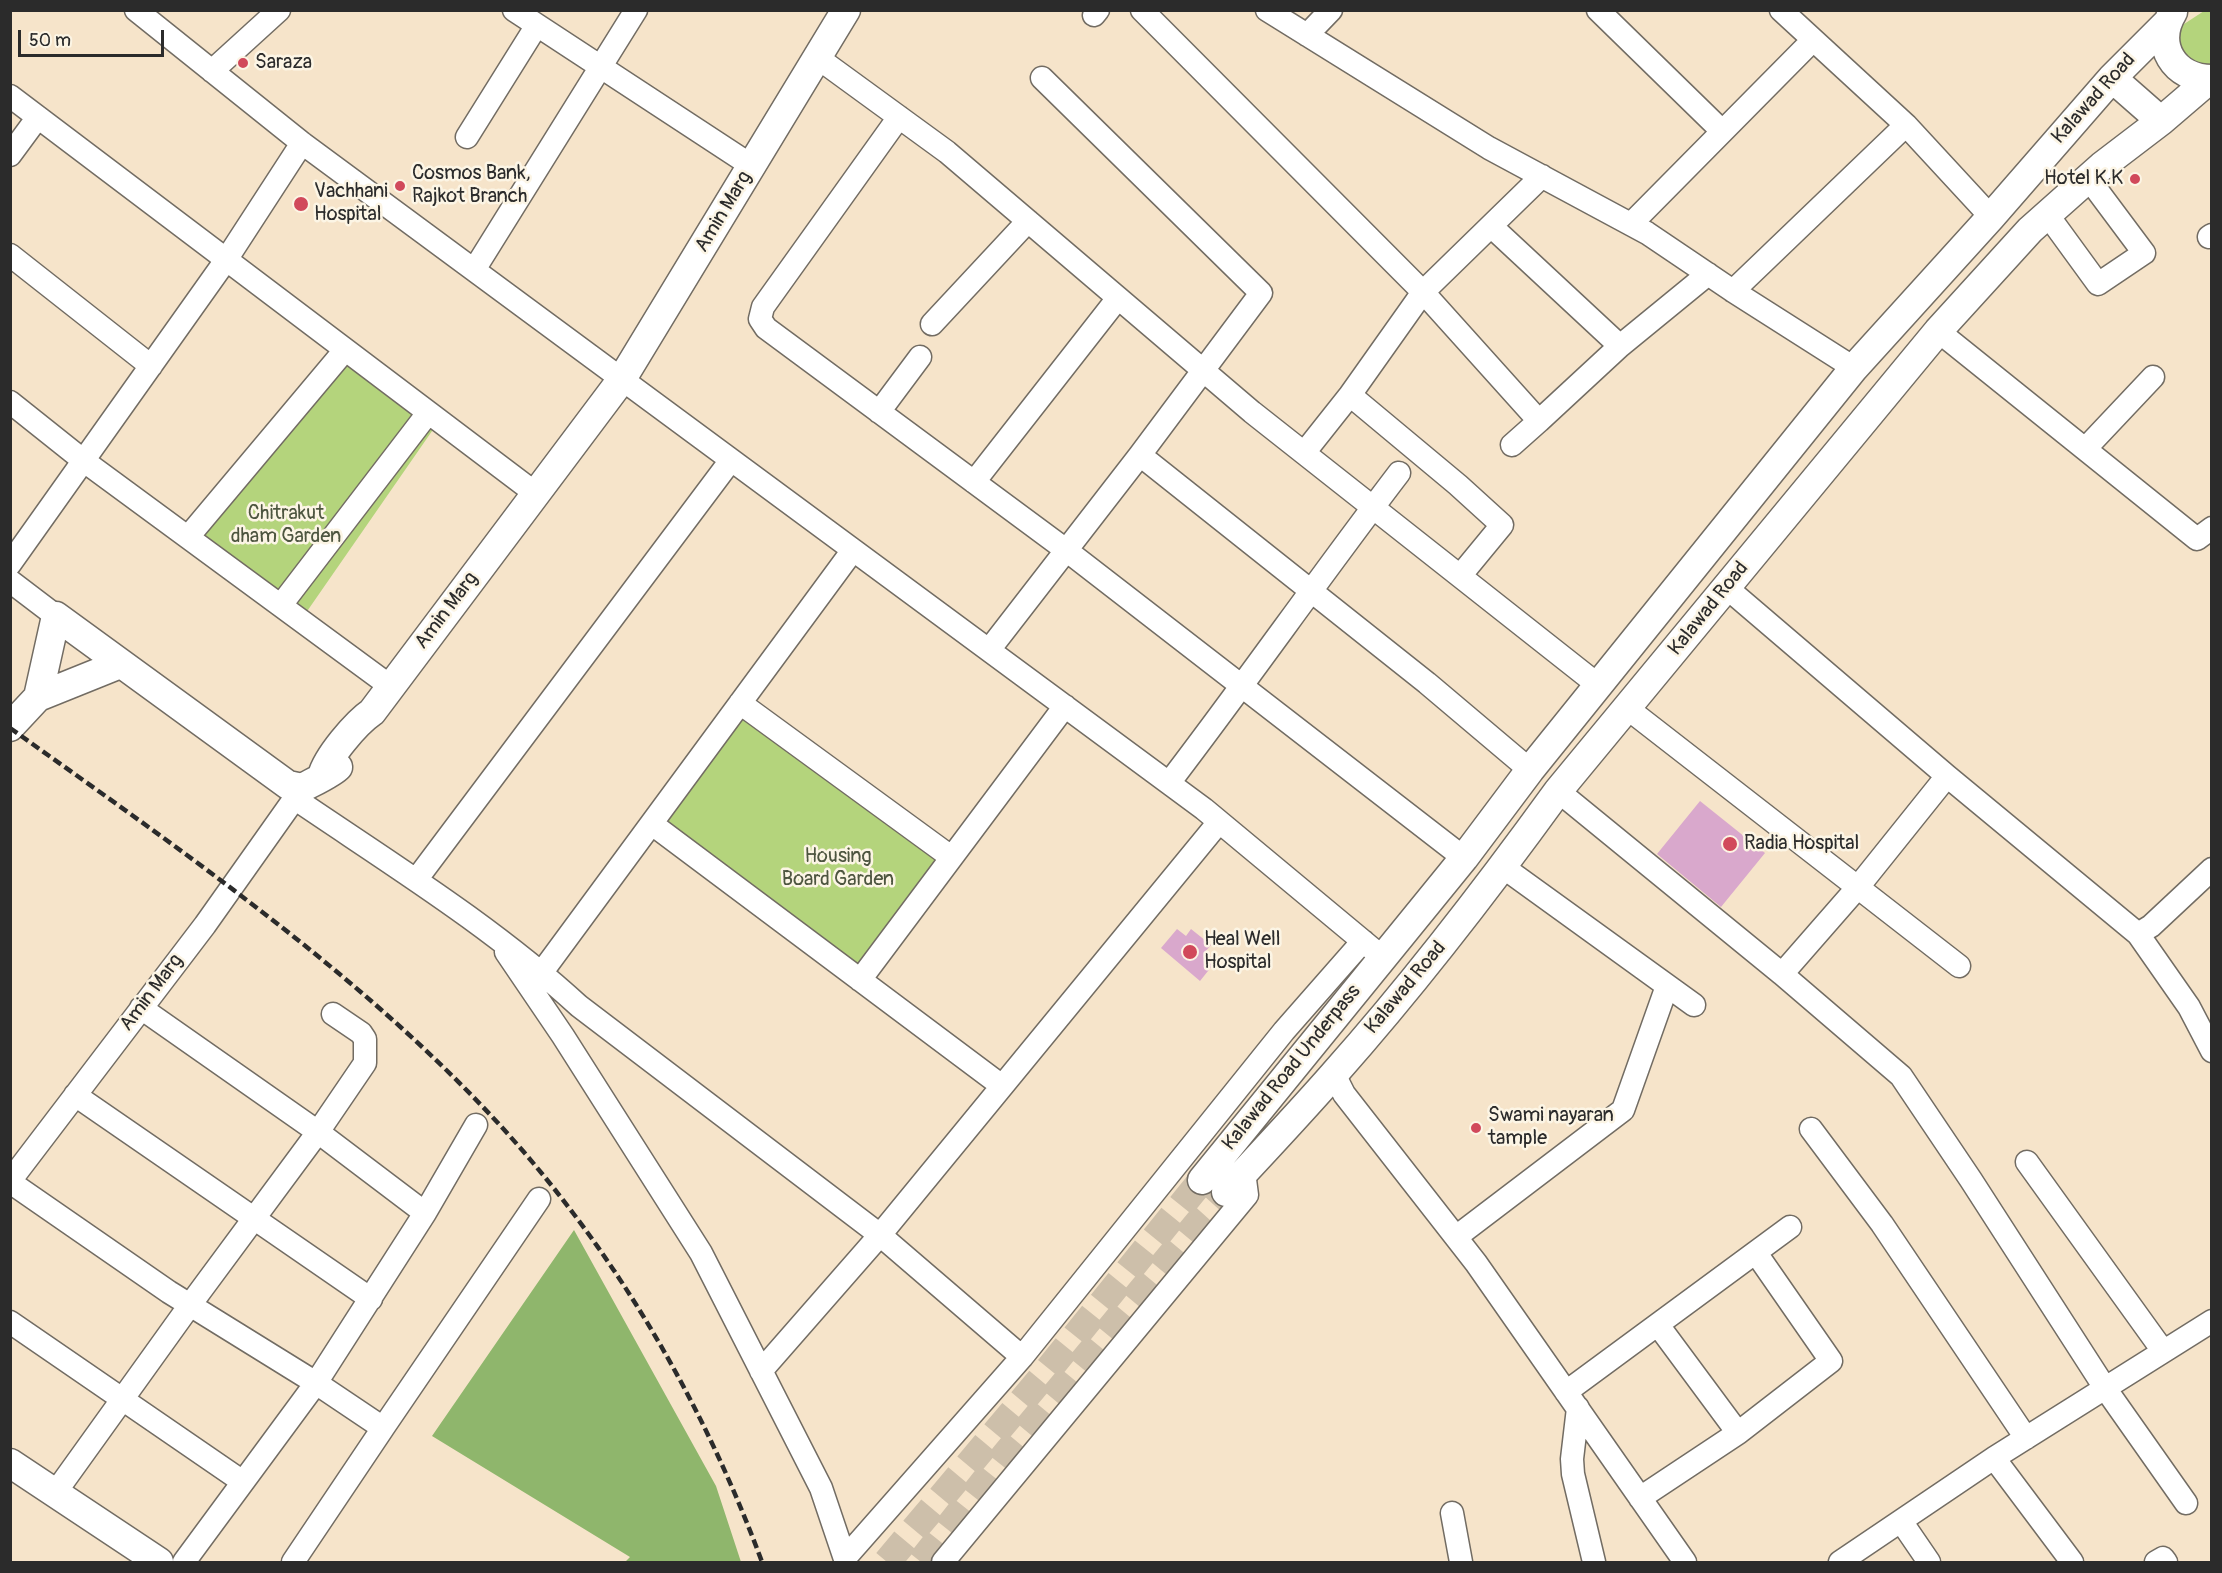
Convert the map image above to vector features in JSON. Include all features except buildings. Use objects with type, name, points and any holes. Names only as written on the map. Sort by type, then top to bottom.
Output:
[{"type":"main road","name":"Amin Marg","points":[[306,787],[334,772],[372,724],[372,712],[390,686],[622,379],[846,10]]},
{"type":"main road","name":"Kalawad Road","points":[[1373,949],[1464,858],[1530,770],[1854,368],[1991,217],[2112,78],[2171,16]]},
{"type":"main road","points":[[2171,16],[2165,36],[2167,50],[2173,62],[2183,72],[2196,78],[2211,79]]},
{"type":"main road","points":[[2112,78],[2161,121]]},
{"type":"main road","name":"Kalawad Road","points":[[1224,1181],[1334,1074],[1430,960],[1503,867],[1558,791],[1938,331],[2047,214],[2211,79]]},
{"type":"main road","points":[[38,697],[56,616],[288,785],[306,787]]},
{"type":"main road","points":[[10,727],[38,697],[120,664]]},
{"type":"main road","name":"Kalawad Road Underpass","points":[[1224,1181],[1373,949]]},
{"type":"main road","points":[[10,1462],[159,1563]]},
{"type":"street","points":[[136,10],[302,143],[1169,783],[1373,949],[1284,1031],[1022,1357],[846,1560],[821,1488],[701,1253],[563,1036],[495,935]]},
{"type":"street","points":[[212,71],[279,10]]},
{"type":"street","points":[[514,10],[752,166]]},
{"type":"street","points":[[474,270],[636,10]]},
{"type":"street","points":[[1142,10],[1424,292],[1503,384],[1539,421]]},
{"type":"street","points":[[1268,10],[1489,148],[1631,224],[1854,368]]},
{"type":"street","points":[[1307,35],[1331,10]]},
{"type":"street","points":[[1598,10],[1722,131]]},
{"type":"street","points":[[1781,10],[1906,124],[1991,217]]},
{"type":"street","points":[[467,137],[537,25]]},
{"type":"street","points":[[1631,224],[1813,40]]},
{"type":"street","points":[[818,58],[947,153],[1304,453],[1599,685]]},
{"type":"street","points":[[989,650],[1261,293],[1042,78]]},
{"type":"street","points":[[10,96],[535,494]]},
{"type":"street","points":[[10,155],[38,117]]},
{"type":"street","points":[[899,117],[764,307],[760,319],[766,328],[1066,550],[1464,858]]},
{"type":"street","points":[[1733,291],[1906,124]]},
{"type":"street","points":[[10,564],[226,260],[302,143]]},
{"type":"street","points":[[1304,453],[1350,395],[1424,292],[1542,176]]},
{"type":"street","points":[[2047,214],[2098,284],[2144,253],[2088,178]]},
{"type":"street","points":[[932,324],[1028,221]]},
{"type":"street","points":[[1491,226],[1620,346]]},
{"type":"street","points":[[10,255],[151,366]]},
{"type":"street","points":[[1512,445],[1620,346],[1708,274]]},
{"type":"street","points":[[974,482],[1118,298]]},
{"type":"street","points":[[1938,331],[2198,539],[2211,528]]},
{"type":"street","points":[[188,537],[345,350]]},
{"type":"street","points":[[879,412],[920,357]]},
{"type":"street","points":[[2086,448],[2153,377]]},
{"type":"street","points":[[1350,395],[1502,525],[1460,576]]},
{"type":"street","points":[[10,402],[84,460],[390,686]]},
{"type":"street","points":[[281,605],[428,413]]},
{"type":"street","points":[[1140,454],[1426,682],[1530,770]]},
{"type":"street","points":[[416,880],[731,460]]},
{"type":"street","points":[[1169,783],[1243,687],[1311,590],[1399,473]]},
{"type":"street","points":[[542,972],[854,550]]},
{"type":"street","points":[[10,581],[56,616]]},
{"type":"street","points":[[1727,588],[1947,776],[2138,934],[2189,1007],[2211,1051]]},
{"type":"street","points":[[740,703],[951,857]]},
{"type":"street","points":[[860,980],[1065,706]]},
{"type":"street","points":[[1627,708],[1959,966]]},
{"type":"street","points":[[1782,974],[1858,887],[1947,776]]},
{"type":"street","points":[[306,787],[416,880],[495,935],[542,972],[579,1006],[880,1235],[1022,1357]]},
{"type":"street","name":"Amin Marg","points":[[10,1182],[306,787]]},
{"type":"street","points":[[1558,791],[1782,974],[1901,1076],[2105,1388],[2186,1503]]},
{"type":"street","points":[[761,1371],[880,1235],[1219,822]]},
{"type":"street","points":[[652,824],[1002,1086]]},
{"type":"street","points":[[1503,867],[1694,1005]]},
{"type":"street","points":[[2138,934],[2151,926],[2211,869]]},
{"type":"street","points":[[1456,1237],[1623,1110],[1667,986]]},
{"type":"street","points":[[141,1008],[318,1132],[425,1212]]},
{"type":"street","points":[[56,1493],[190,1305],[318,1132],[365,1063],[365,1039],[361,1033],[333,1014]]},
{"type":"street","points":[[1334,1074],[1344,1094],[1456,1237],[1685,1563]]},
{"type":"street","points":[[75,1095],[370,1299]]},
{"type":"street","points":[[184,1563],[316,1383],[425,1212],[476,1125]]},
{"type":"street","points":[[1811,1129],[1882,1224],[2026,1438]]},
{"type":"street","points":[[2027,1162],[2163,1351]]},
{"type":"street","points":[[943,1563],[1246,1194],[1224,1181]]},
{"type":"street","points":[[10,1182],[190,1305],[316,1383],[383,1428]]},
{"type":"street","points":[[293,1563],[539,1199]]},
{"type":"street","points":[[1594,1563],[1573,1474],[1572,1400],[1658,1325],[1791,1227]]},
{"type":"street","points":[[1640,1498],[1737,1433],[1831,1361],[1756,1253]]},
{"type":"street","points":[[1840,1563],[1994,1458],[2211,1321]]},
{"type":"street","points":[[10,1322],[243,1482]]},
{"type":"street","points":[[1658,1325],[1737,1433]]},
{"type":"street","points":[[1994,1458],[2072,1563]]},
{"type":"street","points":[[1452,1513],[1461,1563]]},
{"type":"street","points":[[1901,1521],[1929,1563]]},
{"type":"street","points":[[2156,1563],[2163,1558],[2166,1563]]},
{"type":"green space","points":[[2204,11],[2211,11],[2211,69],[2202,71],[2172,42],[2181,26]]},
{"type":"green space","name":"Chitrakut dham Garden","points":[[345,350],[439,421],[301,620],[188,537]]},
{"type":"green space","name":"Housing Board Garden","points":[[740,703],[951,857],[860,980],[652,824]]},
{"type":"green space","points":[[574,1230],[716,1486],[741,1562],[625,1562],[630,1557],[432,1436]]},
{"type":"tunnel","points":[[887,1562],[1044,1375],[1202,1180]]},
{"type":"tunnel","points":[[921,1562],[1006,1454],[1226,1192]]},
{"type":"railway","points":[[10,728],[194,860],[314,953],[428,1052],[481,1105],[569,1208],[645,1319],[710,1438],[762,1562]]},
{"type":"place","name":"Saraza","points":[[243,63]]},
{"type":"place","name":"Hotel K.K","points":[[2135,179]]},
{"type":"place","name":"Cosmos Bank, Rajkot Branch","points":[[400,186]]},
{"type":"place","name":"Vachhani Hospital","points":[[301,204]]},
{"type":"place","name":"Radia Hospital","points":[[1730,844]]},
{"type":"place","name":"Heal Well Hospital","points":[[1190,952]]},
{"type":"place","name":"Swami nayaran tample","points":[[1476,1128]]}]
